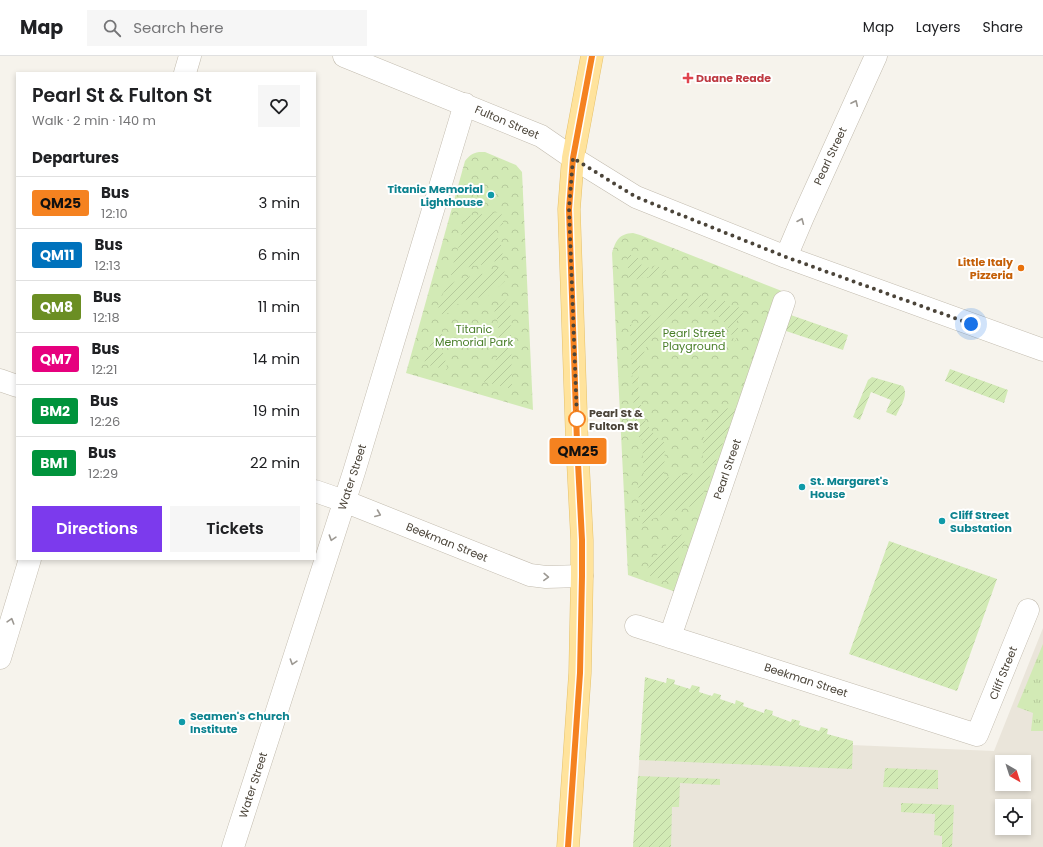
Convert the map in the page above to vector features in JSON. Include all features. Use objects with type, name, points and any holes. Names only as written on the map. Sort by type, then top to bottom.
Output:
[{"type":"main road","points":[[568,847],[580,673],[582,576],[582,540],[569,209],[573,158],[592,56]]},
{"type":"street","points":[[185,72],[190,56]]},
{"type":"street","name":"Fulton Street","points":[[344,56],[541,136],[573,158],[636,197],[786,257],[1043,350]]},
{"type":"street","name":"Pearl Street","points":[[786,257],[876,56]]},
{"type":"street","name":"Water Street","points":[[233,847],[354,472],[465,104]]},
{"type":"street","name":"Pearl Street","points":[[670,637],[784,302]]},
{"type":"street","points":[[0,380],[16,386]]},
{"type":"street","name":"Beekman Street","points":[[316,491],[344,501],[530,575],[546,577],[582,576]]},
{"type":"street","points":[[0,658],[30,560]]},
{"type":"street","name":"Cliff Street","points":[[977,735],[1028,610]]},
{"type":"street","name":"Beekman Street","points":[[636,626],[977,735]]},
{"type":"shaded area","points":[[1043,628],[1043,847],[633,847],[641,736],[994,751]]},
{"type":"green space","name":"Titanic Memorial Park","points":[[485,152],[516,165],[522,172],[533,410],[406,373],[465,161],[474,153]]},
{"type":"green space","points":[[499,212],[502,215],[503,224],[497,228],[496,235],[503,251],[499,259],[489,263],[469,267],[451,275],[450,271],[456,257],[467,216]]},
{"type":"green space","name":"Pearl Street Playground","points":[[633,233],[792,295],[687,596],[628,575],[612,253],[621,236]]},
{"type":"green space","points":[[627,253],[642,260],[640,264],[652,269],[655,265],[666,270],[658,276],[641,278],[629,282]]},
{"type":"green space","points":[[504,264],[505,281],[486,298],[465,300],[456,305],[448,313],[436,315],[443,294],[450,285],[460,279],[489,272]]},
{"type":"green space","points":[[700,295],[710,300],[724,300],[732,309],[740,307],[744,314],[736,322],[739,331],[735,342],[727,326],[714,312],[703,307],[683,309],[666,320],[658,328],[647,346],[641,360],[639,371],[639,394],[647,424],[654,434],[665,443],[664,478],[703,472],[703,441],[707,427],[718,414],[728,408],[733,407],[735,411],[699,504],[666,513],[639,525],[639,516],[645,516],[644,504],[639,505],[638,480],[644,480],[642,437],[635,437],[630,325],[640,323],[675,299],[687,299]]},
{"type":"green space","points":[[510,297],[512,389],[478,380],[489,372],[497,358],[499,333],[494,310]]},
{"type":"green space","points":[[785,313],[848,335],[843,350],[780,329]]},
{"type":"green space","points":[[442,330],[442,349],[448,370],[424,364],[434,332]]},
{"type":"green space","points":[[950,369],[1008,390],[1004,403],[945,381]]},
{"type":"green space","points":[[872,377],[903,386],[905,393],[902,405],[896,416],[886,412],[891,400],[871,392],[860,420],[853,417],[868,380]]},
{"type":"green space","points":[[688,532],[669,582],[645,574],[653,560],[668,543]]},
{"type":"green space","points":[[889,541],[997,579],[957,691],[849,654]]},
{"type":"green space","points":[[1043,644],[1043,731],[1031,731],[1033,713],[1017,707]]},
{"type":"green space","points":[[645,677],[666,683],[667,678],[675,680],[674,684],[690,689],[692,685],[700,687],[699,692],[712,696],[714,693],[721,695],[720,699],[735,704],[736,700],[744,703],[743,706],[764,713],[765,709],[773,711],[772,715],[791,722],[792,719],[800,721],[799,725],[819,731],[821,727],[828,729],[827,734],[853,741],[852,769],[639,760]]},
{"type":"green space","points":[[885,768],[938,770],[938,789],[883,787]]},
{"type":"green space","points":[[638,776],[720,779],[720,785],[680,783],[679,807],[672,807],[671,847],[633,847]]},
{"type":"green space","points":[[901,803],[954,805],[952,847],[942,847],[942,836],[934,835],[935,814],[901,812]]},
{"type":"bus line","name":"QM25","points":[[568,847],[580,673],[582,576],[582,540],[569,209],[573,158],[592,56]]},
{"type":"place","name":"Duane Reade","points":[[688,78]]},
{"type":"place","name":"Titanic Memorial Lighthouse","points":[[491,195]]},
{"type":"place","name":"Little Italy Pizzeria","points":[[1021,268]]},
{"type":"place","name":"Pearl St & Fulton St","points":[[577,419]]},
{"type":"place","name":"St. Margaret's House","points":[[802,487]]},
{"type":"place","name":"Cliff Street Substation","points":[[942,521]]},
{"type":"place","name":"Seamen's Church Institute","points":[[182,722]]},
{"type":"route","points":[[577,419],[569,209],[573,158],[636,197],[786,257],[971,324]]}]
